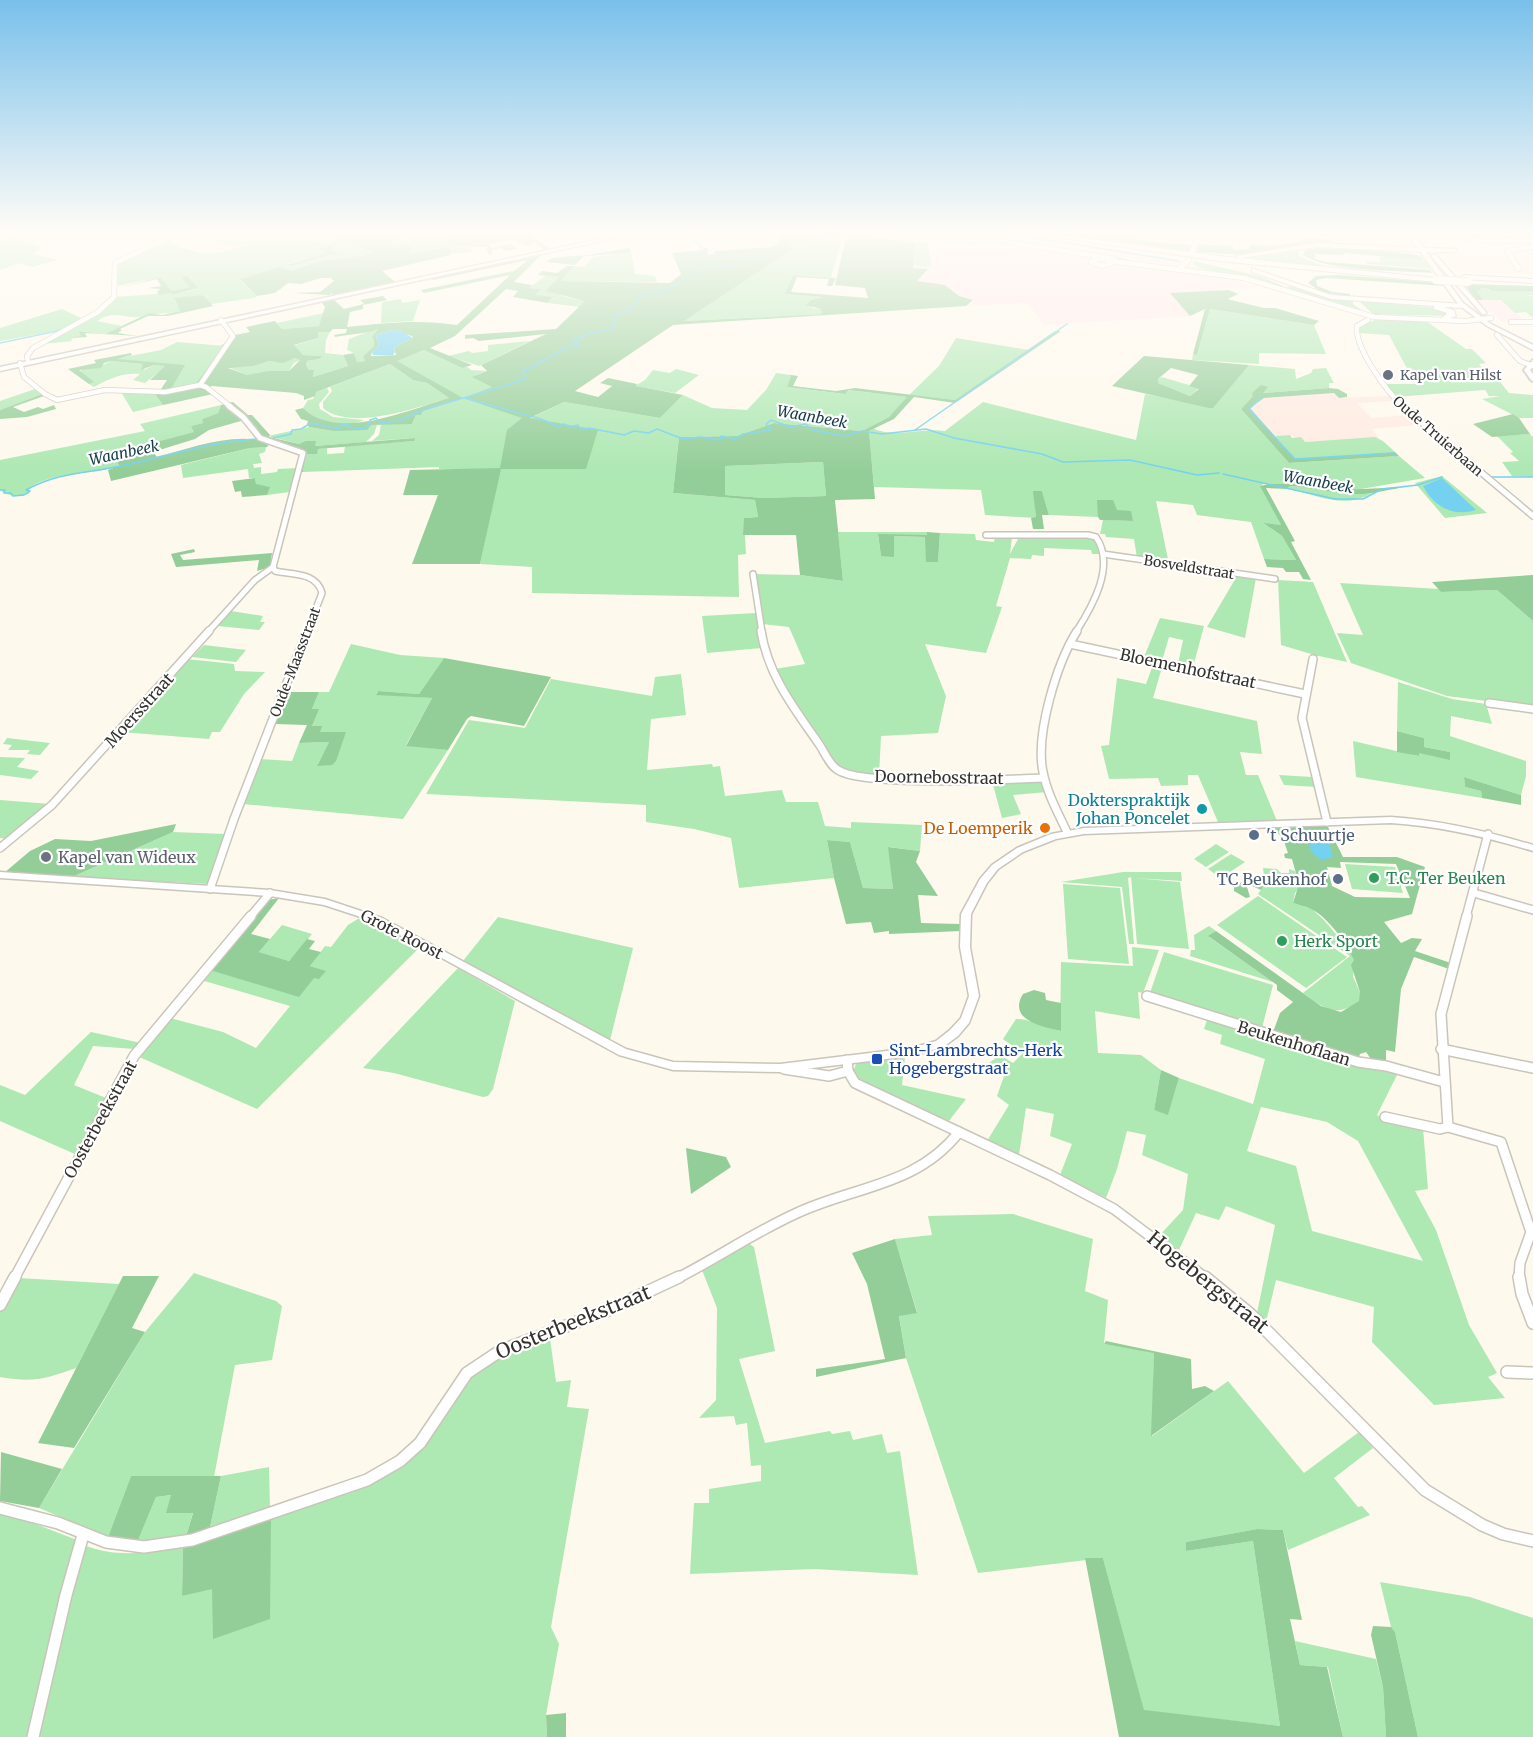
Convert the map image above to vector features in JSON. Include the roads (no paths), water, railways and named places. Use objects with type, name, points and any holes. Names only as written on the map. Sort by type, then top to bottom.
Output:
[{"type":"highway","points":[[1446,310],[1450,311],[1452,316],[1446,318]]},
{"type":"main road","points":[[1471,310],[1481,319],[1533,344]]},
{"type":"main road","points":[[1472,310],[1533,348]]},
{"type":"main road","points":[[1532,365],[1533,377]]},
{"type":"street","points":[[28,361],[27,356],[33,348],[100,310]]},
{"type":"street","points":[[0,369],[28,361],[268,310]]},
{"type":"street","points":[[1341,310],[1368,318],[1481,319]]},
{"type":"street","points":[[1344,310],[1368,318],[1446,318],[1490,322]]},
{"type":"street","points":[[1463,320],[1464,310]]},
{"type":"street","name":"Oude Truierbaan","points":[[1368,318],[1356,326],[1356,332],[1366,356],[1393,398],[1533,516]]},
{"type":"street","points":[[200,385],[232,336],[221,320]]},
{"type":"street","points":[[1512,322],[1533,322]]},
{"type":"street","points":[[1497,334],[1520,361],[1532,365]]},
{"type":"street","points":[[20,363],[24,377],[45,394],[57,400],[105,390],[151,393],[182,390],[200,385],[206,387],[243,417],[260,438],[303,453],[273,567]]},
{"type":"street","points":[[986,535],[1092,535],[1098,538],[1103,554],[1098,596],[1070,644],[1057,673],[1041,755],[1044,778],[1067,832]]},
{"type":"street","name":"Bosveldstraat","points":[[1103,554],[1275,579]]},
{"type":"street","name":"Moersstraat","points":[[0,848],[52,805],[255,580],[273,567]]},
{"type":"street","name":"Oude-Maasstraat","points":[[210,889],[234,819],[322,593],[321,586],[315,580],[275,571],[273,567]]},
{"type":"street","name":"Doornebosstraat","points":[[753,574],[765,654],[785,695],[837,770],[858,776],[910,780],[1044,778]]},
{"type":"street","name":"Bloemenhofstraat","points":[[1070,644],[1305,694]]},
{"type":"street","points":[[1313,659],[1302,718],[1327,822]]},
{"type":"street","points":[[1489,703],[1533,709]]},
{"type":"street","name":"Grote Roost","points":[[0,875],[270,893],[325,902],[379,920],[607,1044],[634,1056],[660,1064],[690,1068],[780,1068],[847,1066],[927,1049],[954,1034],[965,1020],[974,996],[964,929],[966,914],[973,897],[995,867],[1008,856],[1067,832],[1327,822],[1418,821],[1488,834],[1533,848]]},
{"type":"street","points":[[1448,1127],[1441,1049],[1441,1014],[1488,834]]},
{"type":"street","name":"Oosterbeekstraat","points":[[0,1305],[134,1056],[270,893]]},
{"type":"street","points":[[1474,893],[1533,910]]},
{"type":"street","name":"Beukenhoflaan","points":[[1147,996],[1358,1062],[1386,1066],[1444,1082]]},
{"type":"street","points":[[1441,1049],[1533,1068]]},
{"type":"street","name":"Hogebergstraat","points":[[847,1066],[855,1083],[1050,1175],[1114,1209],[1142,1228],[1250,1314],[1425,1490],[1482,1526],[1533,1541]]},
{"type":"street","points":[[1385,1117],[1440,1129],[1448,1127],[1496,1139],[1504,1147],[1531,1232],[1531,1240],[1518,1272],[1533,1323]]},
{"type":"street","name":"Oosterbeekstraat","points":[[0,1508],[58,1523],[83,1535],[106,1542],[131,1546],[175,1544],[367,1480],[400,1461],[420,1443],[459,1384],[484,1360],[500,1351],[666,1284],[796,1213],[826,1200],[885,1183],[911,1172],[936,1157],[953,1143],[959,1132]]},
{"type":"street","points":[[1507,1372],[1533,1373]]},
{"type":"street","points":[[33,1737],[83,1535]]},
{"type":"water","points":[[393,330],[401,331],[413,338],[394,347],[393,355],[373,355],[372,352],[379,346],[376,335]]},
{"type":"water","points":[[1442,478],[1476,510],[1452,511],[1433,500],[1423,486]]},
{"type":"water","points":[[1319,832],[1328,839],[1333,857],[1321,860],[1310,849],[1311,834]]},
{"type":"waterway","points":[[269,439],[291,434],[292,430],[301,429],[311,423],[339,429],[342,425],[349,424],[347,427],[363,429],[368,426],[370,420],[376,418],[381,423],[399,421],[424,410],[520,381],[526,378],[522,372],[570,346],[579,346],[580,344],[572,341],[590,333],[611,330],[615,326],[612,322],[615,321],[613,316],[629,310]]},
{"type":"waterway","points":[[915,430],[1067,324]]},
{"type":"waterway","points":[[0,343],[62,330]]},
{"type":"waterway","name":"Waanbeek","points":[[464,398],[541,419],[559,427],[564,424],[570,427],[578,425],[580,430],[589,428],[624,435],[634,431],[649,433],[657,429],[683,439],[700,437],[720,440],[721,436],[735,439],[743,434],[771,430],[766,424],[771,420],[790,427],[806,424],[812,430],[845,436],[862,431],[882,434],[926,429],[954,438],[1042,454],[1063,462],[1130,460],[1197,475],[1219,473]]},
{"type":"waterway","points":[[1261,398],[1249,409],[1295,459],[1392,453],[1395,456]]},
{"type":"waterway","name":"Waanbeek","points":[[0,490],[5,490],[4,493],[11,493],[13,496],[24,495],[30,491],[26,490],[63,476],[125,465],[207,446],[257,439]]},
{"type":"waterway","name":"Waanbeek","points":[[1223,474],[1335,499],[1363,499],[1382,489],[1418,485],[1442,477]]},
{"type":"waterway","name":"Waanbeek","points":[[1489,477],[1533,477]]},
{"type":"place","name":"Kapel van Hilst","points":[[1388,375]]},
{"type":"place","name":"Dokterspraktijk Johan Poncelet","points":[[1202,809]]},
{"type":"place","name":"De Loemperik","points":[[1045,828]]},
{"type":"place","name":"'t Schuurtje","points":[[1254,835]]},
{"type":"place","name":"Kapel van Wideux","points":[[46,857]]},
{"type":"place","name":"T.C. Ter Beuken","points":[[1374,878]]},
{"type":"place","name":"TC Beukenhof","points":[[1338,879]]},
{"type":"place","name":"Herk Sport","points":[[1282,941]]},
{"type":"place","name":"Sint-Lambrechts-Herk Hogebergstraat","points":[[877,1059]]}]
